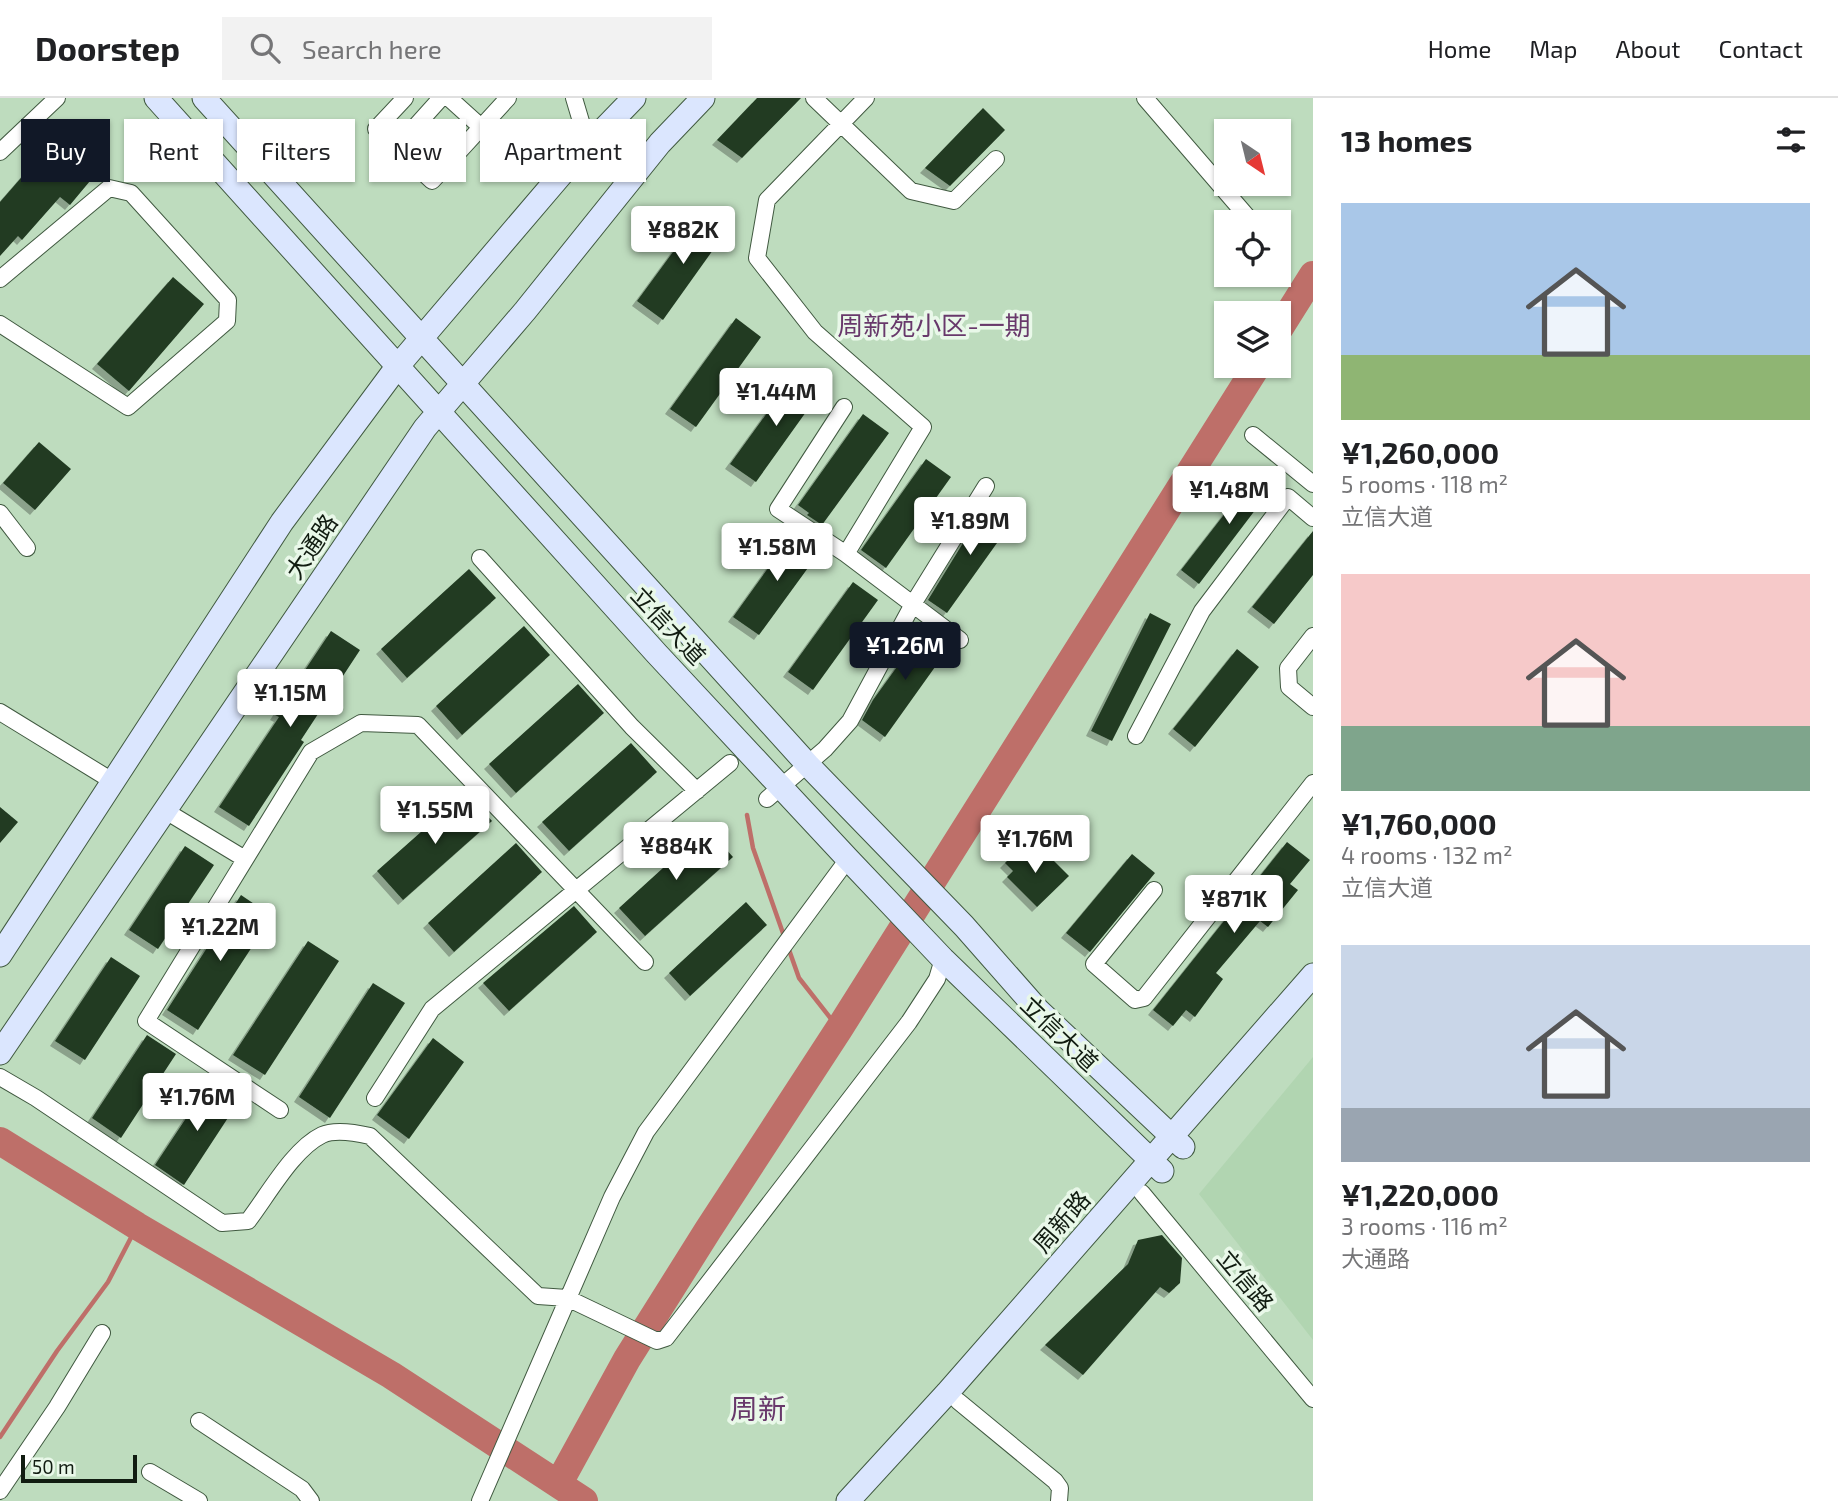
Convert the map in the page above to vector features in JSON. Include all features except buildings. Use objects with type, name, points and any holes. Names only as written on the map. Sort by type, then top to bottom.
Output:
[{"type":"street","points":[[0,152],[57,98]]},
{"type":"street","name":"立信大道","points":[[156,98],[657,654],[775,793],[849,859],[943,960],[1157,1165]]},
{"type":"street","name":"立信大道","points":[[204,98],[808,765],[964,926],[1038,1010],[1178,1142]]},
{"type":"street","points":[[386,119],[405,98]]},
{"type":"street","points":[[422,119],[441,98]]},
{"type":"street","points":[[449,98],[480,126]]},
{"type":"street","points":[[488,119],[508,98]]},
{"type":"street","points":[[574,98],[580,119]]},
{"type":"street","name":"大通路","points":[[613,119],[634,98]]},
{"type":"street","name":"大通路","points":[[0,1053],[438,411],[524,311],[660,143],[703,98]]},
{"type":"street","points":[[814,98],[911,191],[954,201],[996,159]]},
{"type":"street","points":[[846,554],[923,427],[815,332],[757,258],[766,200],[866,98]]},
{"type":"street","points":[[1145,98],[1242,210]]},
{"type":"street","points":[[466,144],[480,128]]},
{"type":"street","name":"大通路","points":[[0,954],[282,522],[397,367],[556,182]]},
{"type":"street","points":[[0,279],[109,188],[131,193],[228,300],[228,321],[128,407],[0,324]]},
{"type":"street","points":[[844,407],[778,509],[846,554],[960,640]]},
{"type":"street","points":[[1253,435],[1313,484]]},
{"type":"street","points":[[775,793],[808,765],[850,721],[912,604],[986,486]]},
{"type":"street","points":[[1136,736],[1202,611],[1288,497],[1313,518]]},
{"type":"street","points":[[0,513],[27,548]]},
{"type":"street","points":[[480,558],[632,727],[697,791]]},
{"type":"street","points":[[1313,636],[1288,668],[1289,687],[1313,706]]},
{"type":"street","points":[[0,712],[114,782]]},
{"type":"street","points":[[280,1110],[146,1021],[311,752],[361,723],[418,725],[645,962]]},
{"type":"street","points":[[375,1098],[432,1009],[730,763]]},
{"type":"street","points":[[1154,890],[1094,964],[1135,1000],[1144,998],[1313,783]]},
{"type":"street","points":[[164,810],[246,859]]},
{"type":"street","points":[[480,1501],[611,1197],[646,1132],[849,859]]},
{"type":"street","points":[[0,1077],[36,1098],[222,1223],[248,1221],[302,1149],[324,1134],[352,1132],[370,1136],[538,1296],[567,1298],[657,1341],[666,1338],[909,1022],[937,979],[943,960]]},
{"type":"street","name":"周新路","points":[[1178,1142],[1313,975]]},
{"type":"street","name":"周新路","points":[[848,1501],[1313,998]]},
{"type":"street","name":"周新路","points":[[866,1501],[1142,1193],[1157,1165]]},
{"type":"street","name":"立信路","points":[[1142,1193],[1313,1399]]},
{"type":"street","points":[[0,1491],[57,1407],[102,1333]]},
{"type":"street","points":[[958,1401],[1055,1481],[1060,1488],[1059,1501]]},
{"type":"street","points":[[199,1421],[302,1489],[311,1501]]},
{"type":"street","points":[[150,1472],[199,1501]]},
{"type":"shaded area","points":[[1313,1057],[1313,1340],[1199,1194]]},
{"type":"waterway","points":[[1291,310],[1313,275]]},
{"type":"waterway","points":[[559,1483],[627,1359],[839,1029],[1249,378]]},
{"type":"waterway","points":[[747,815],[753,848],[784,936]]},
{"type":"waterway","points":[[788,947],[799,978],[839,1029]]},
{"type":"waterway","points":[[0,1141],[137,1226],[391,1375],[584,1501]]},
{"type":"waterway","points":[[0,1437],[57,1351],[108,1282],[137,1226]]},
{"type":"district","name":"周新苑小区-一期","points":[[934,326]]},
{"type":"district","name":"周新","points":[[758,1409]]}]
